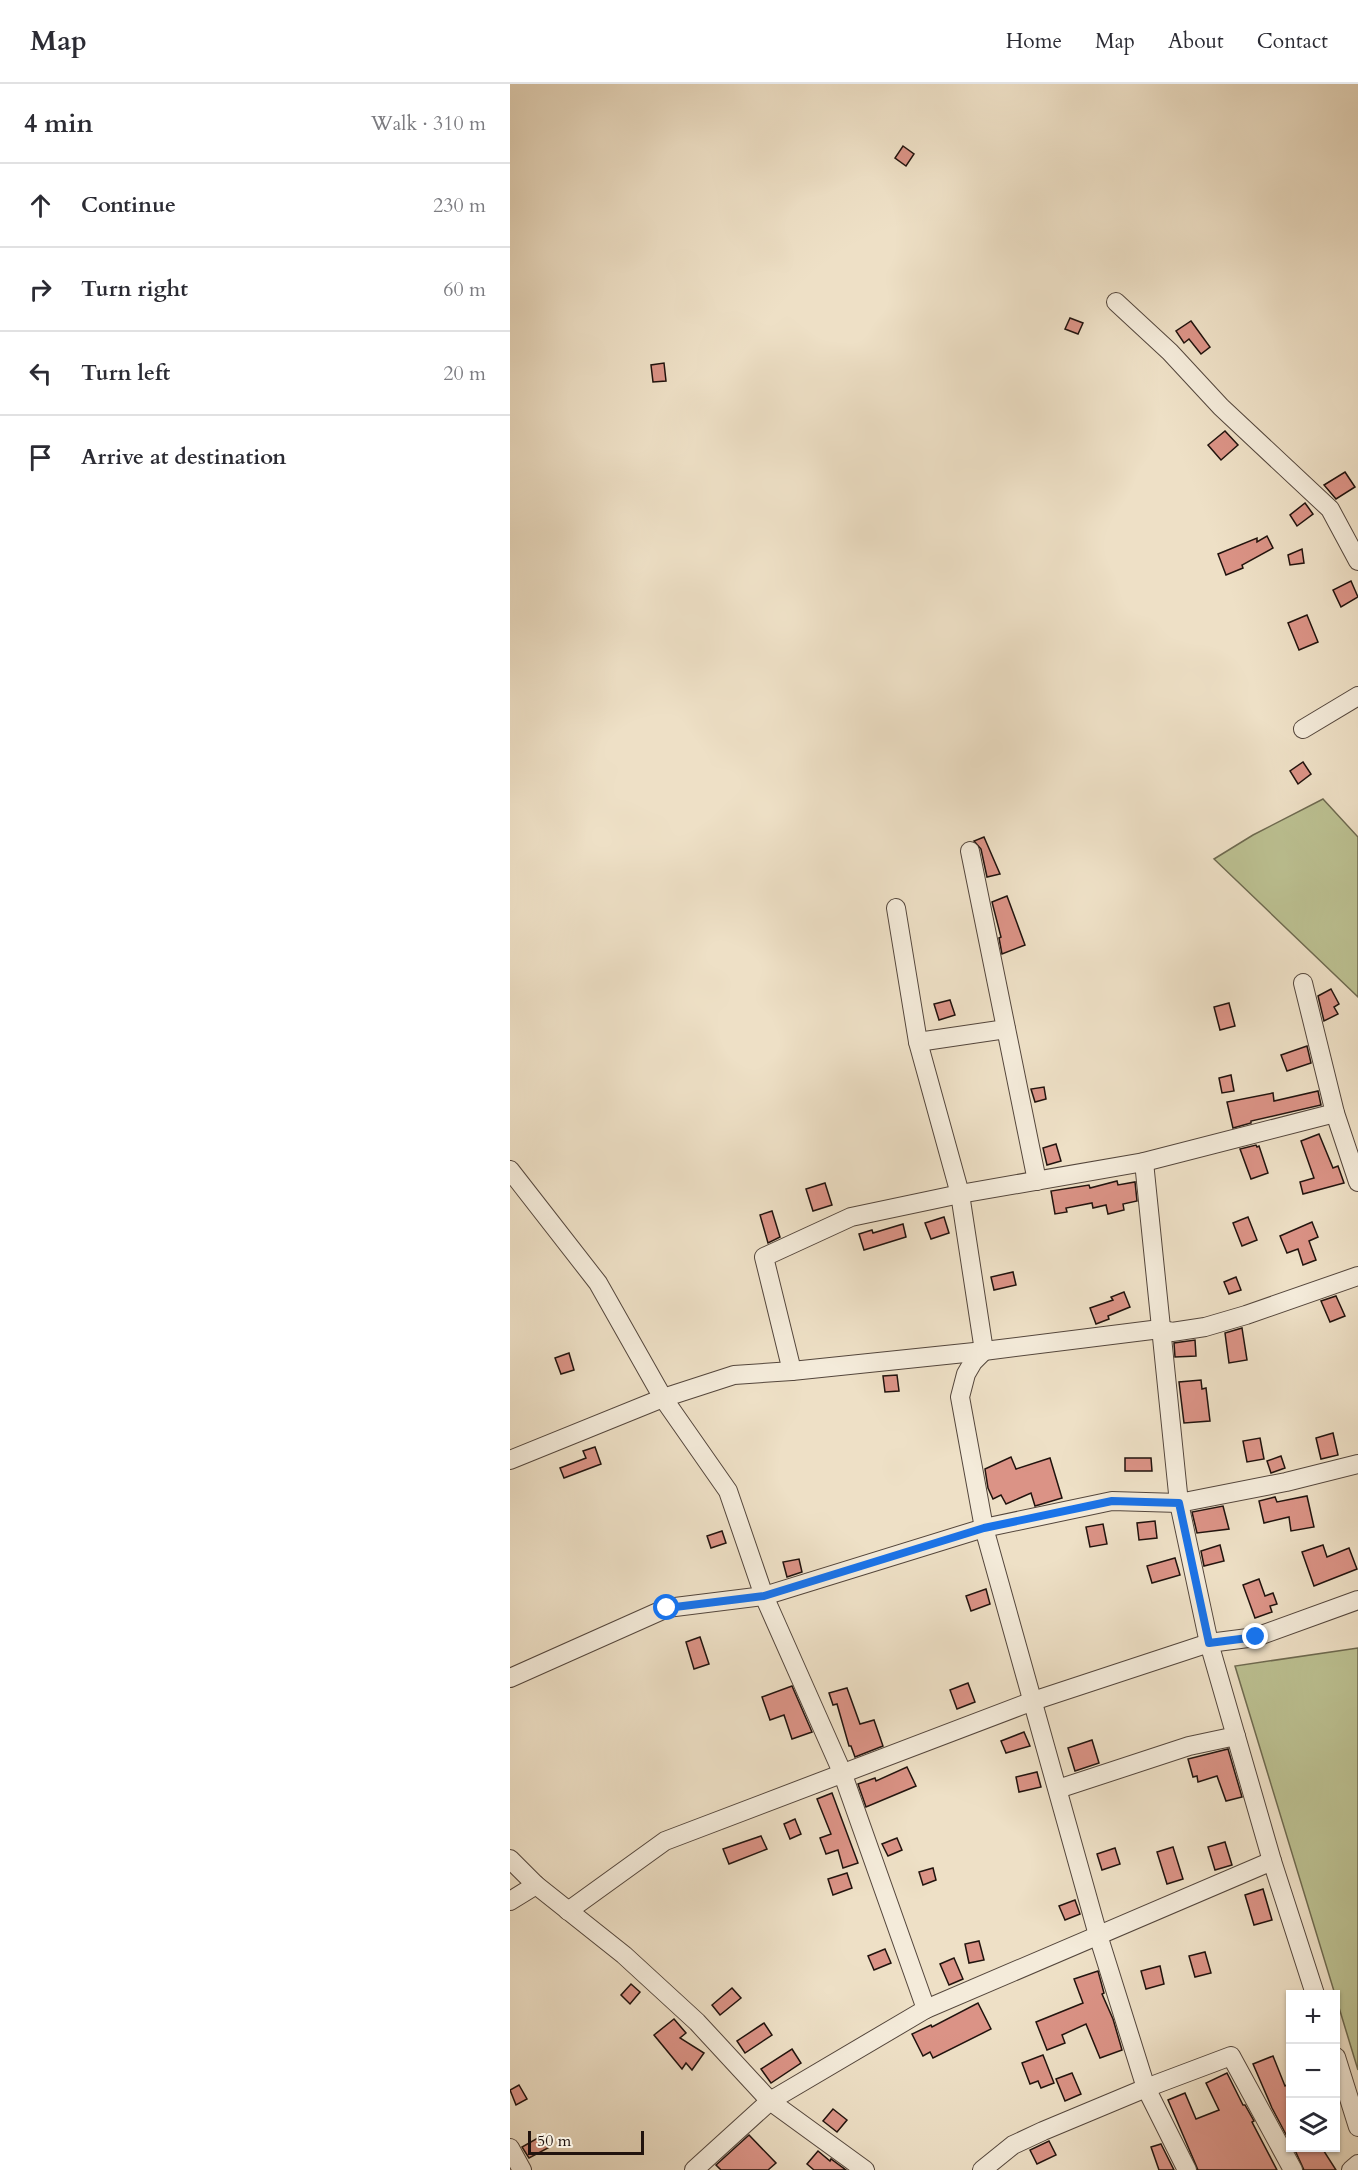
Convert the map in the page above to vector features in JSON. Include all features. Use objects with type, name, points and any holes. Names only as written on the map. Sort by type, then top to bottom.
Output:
[{"type":"street","points":[[1116,302],[1170,352],[1221,407],[1330,509],[1358,561]]},
{"type":"street","points":[[1303,729],[1358,696]]},
{"type":"street","points":[[970,851],[1037,1181]]},
{"type":"street","points":[[896,908],[918,1042],[960,1194],[984,1351]]},
{"type":"street","points":[[1303,983],[1335,1113],[1358,1182]]},
{"type":"street","points":[[918,1042],[1006,1029]]},
{"type":"street","points":[[792,1371],[764,1257],[851,1217],[960,1194],[1144,1162],[1335,1113]]},
{"type":"street","points":[[1144,1162],[1179,1503],[1209,1643],[1272,1861],[1313,1990]]},
{"type":"street","points":[[510,1170],[598,1283],[663,1398],[728,1491],[764,1596],[842,1772],[926,2009]]},
{"type":"street","points":[[510,1460],[663,1398],[734,1375],[984,1351],[1160,1329],[1172,1332],[1205,1327],[1358,1276]]},
{"type":"street","points":[[984,1351],[973,1362],[966,1374],[960,1397],[984,1528],[1098,1935],[1146,2088],[1187,2170]]},
{"type":"street","points":[[510,1678],[667,1608],[764,1596],[984,1528],[1112,1501],[1179,1503],[1286,1482],[1358,1464]]},
{"type":"street","points":[[568,1911],[666,1841],[842,1772],[1034,1701],[1209,1643],[1256,1637],[1358,1599]]},
{"type":"street","points":[[1058,1789],[1189,1746],[1236,1736]]},
{"type":"street","points":[[510,1859],[536,1885],[624,1955],[697,2022],[770,2102],[865,2170]]},
{"type":"street","points":[[704,2166],[770,2102],[926,2009],[1272,1861]]},
{"type":"street","points":[[510,1901],[536,1885]]},
{"type":"street","points":[[982,2170],[1013,2145],[1146,2088],[1231,2056],[1293,2170]]},
{"type":"street","points":[[1340,2072],[1358,2127]]},
{"type":"street","points":[[510,2148],[522,2170]]},
{"type":"street","points":[[1351,2170],[1358,2164]]},
{"type":"green space","points":[[1323,799],[1358,837],[1358,997],[1214,859],[1253,835]]},
{"type":"green space","points":[[1358,1648],[1358,2070],[1340,2011],[1340,1990],[1334,1990],[1235,1666]]},
{"type":"building","points":[[903,146],[914,154],[906,166],[895,158]]},
{"type":"building","points":[[1070,318],[1083,323],[1078,334],[1065,329]]},
{"type":"building","points":[[1191,321],[1210,347],[1201,354],[1189,339],[1184,343],[1176,331]]},
{"type":"building","points":[[664,363],[666,381],[653,382],[651,365]]},
{"type":"building","points":[[1225,431],[1238,445],[1221,460],[1208,445]]},
{"type":"building","points":[[1345,472],[1355,487],[1336,499],[1324,485]]},
{"type":"building","points":[[1305,503],[1313,514],[1297,526],[1290,515]]},
{"type":"building","points":[[1267,536],[1273,548],[1242,565],[1243,568],[1226,575],[1218,554],[1257,538],[1257,542]]},
{"type":"building","points":[[1302,549],[1304,563],[1290,565],[1288,555]]},
{"type":"building","points":[[1351,581],[1358,597],[1341,607],[1333,590]]},
{"type":"building","points":[[1307,615],[1318,642],[1299,650],[1288,623]]},
{"type":"building","points":[[1303,762],[1311,774],[1298,784],[1290,771]]},
{"type":"building","points":[[984,837],[1000,874],[987,877],[981,849],[974,841]]},
{"type":"building","points":[[1007,896],[1025,945],[1002,954],[999,938],[1001,937],[992,902]]},
{"type":"building","points":[[1331,989],[1339,1004],[1334,1007],[1338,1014],[1324,1021],[1318,996]]},
{"type":"building","points":[[950,1000],[955,1015],[939,1020],[934,1004]]},
{"type":"building","points":[[1229,1003],[1235,1026],[1220,1030],[1214,1007]]},
{"type":"building","points":[[1307,1046],[1311,1063],[1287,1071],[1281,1055]]},
{"type":"building","points":[[1231,1075],[1234,1091],[1222,1093],[1219,1078]]},
{"type":"building","points":[[1044,1087],[1046,1099],[1035,1102],[1031,1089]]},
{"type":"building","points":[[1318,1091],[1321,1105],[1251,1121],[1251,1123],[1233,1128],[1227,1102],[1273,1093],[1274,1101]]},
{"type":"building","points":[[1319,1134],[1333,1168],[1338,1166],[1344,1183],[1303,1194],[1300,1182],[1314,1178],[1301,1141]]},
{"type":"building","points":[[1056,1144],[1061,1161],[1047,1165],[1043,1148]]},
{"type":"building","points":[[1259,1146],[1268,1173],[1251,1179],[1240,1149]]},
{"type":"building","points":[[1117,1181],[1118,1185],[1135,1182],[1137,1201],[1123,1204],[1124,1210],[1108,1214],[1106,1205],[1093,1208],[1092,1203],[1066,1208],[1067,1212],[1055,1214],[1051,1191],[1089,1185],[1090,1188]]},
{"type":"building","points":[[825,1183],[832,1205],[813,1211],[806,1189]]},
{"type":"building","points":[[772,1211],[780,1237],[768,1243],[760,1215]]},
{"type":"building","points":[[944,1217],[949,1233],[931,1239],[925,1223]]},
{"type":"building","points":[[1248,1217],[1257,1240],[1242,1246],[1233,1223]]},
{"type":"building","points":[[1312,1222],[1318,1237],[1309,1241],[1316,1260],[1303,1265],[1298,1249],[1287,1253],[1280,1236]]},
{"type":"building","points":[[903,1224],[906,1237],[864,1250],[859,1234],[872,1230],[873,1233]]},
{"type":"building","points":[[1013,1272],[1016,1285],[994,1290],[991,1277]]},
{"type":"building","points":[[1236,1277],[1241,1290],[1229,1294],[1224,1282]]},
{"type":"building","points":[[1124,1292],[1130,1307],[1096,1324],[1090,1308],[1113,1300],[1111,1297]]},
{"type":"building","points":[[1336,1296],[1345,1316],[1330,1322],[1321,1301]]},
{"type":"building","points":[[1242,1328],[1247,1360],[1229,1363],[1225,1333]]},
{"type":"building","points":[[1195,1340],[1196,1356],[1175,1357],[1174,1343]]},
{"type":"building","points":[[569,1353],[574,1370],[561,1374],[555,1358]]},
{"type":"building","points":[[897,1375],[899,1391],[885,1392],[883,1376]]},
{"type":"building","points":[[1201,1380],[1202,1389],[1206,1388],[1210,1421],[1184,1423],[1179,1382]]},
{"type":"building","points":[[1333,1433],[1338,1455],[1321,1459],[1316,1438]]},
{"type":"building","points":[[1260,1438],[1264,1459],[1247,1462],[1243,1441]]},
{"type":"building","points":[[595,1447],[601,1464],[564,1478],[560,1468],[586,1458],[583,1451]]},
{"type":"building","points":[[1281,1456],[1285,1468],[1271,1473],[1267,1461]]},
{"type":"building","points":[[1011,1457],[1016,1469],[1050,1458],[1062,1498],[1035,1506],[1031,1493],[1006,1504],[1001,1495],[993,1499],[988,1488],[985,1469]]},
{"type":"building","points":[[1125,1458],[1151,1458],[1152,1471],[1125,1471]]},
{"type":"building","points":[[1307,1496],[1314,1527],[1291,1531],[1289,1517],[1264,1523],[1259,1501],[1275,1497],[1277,1502]]},
{"type":"building","points":[[1223,1506],[1229,1529],[1197,1533],[1192,1512]]},
{"type":"building","points":[[1155,1521],[1157,1538],[1139,1540],[1137,1523]]},
{"type":"building","points":[[1103,1524],[1107,1544],[1090,1547],[1086,1527]]},
{"type":"building","points":[[722,1531],[726,1543],[711,1548],[707,1536]]},
{"type":"building","points":[[1220,1545],[1224,1561],[1204,1566],[1201,1551]]},
{"type":"building","points":[[1323,1545],[1327,1557],[1349,1548],[1357,1569],[1314,1586],[1302,1552]]},
{"type":"building","points":[[1175,1558],[1180,1575],[1152,1583],[1147,1566]]},
{"type":"building","points":[[799,1559],[802,1572],[787,1577],[783,1562]]},
{"type":"building","points":[[1259,1579],[1265,1596],[1273,1593],[1277,1604],[1270,1606],[1272,1612],[1255,1618],[1243,1585]]},
{"type":"building","points":[[986,1589],[990,1604],[971,1611],[966,1596]]},
{"type":"building","points":[[700,1637],[709,1664],[694,1669],[686,1642]]},
{"type":"building","points":[[968,1683],[975,1702],[957,1709],[950,1690]]},
{"type":"building","points":[[792,1686],[812,1732],[792,1739],[784,1715],[770,1720],[762,1697]]},
{"type":"building","points":[[847,1688],[860,1724],[874,1720],[883,1746],[855,1757],[849,1746],[837,1704],[833,1705],[829,1693]]},
{"type":"building","points":[[1024,1732],[1030,1746],[1006,1753],[1001,1741]]},
{"type":"building","points":[[1092,1740],[1099,1763],[1075,1771],[1068,1748]]},
{"type":"building","points":[[1228,1749],[1242,1797],[1226,1801],[1217,1776],[1198,1782],[1197,1776],[1193,1777],[1188,1759]]},
{"type":"building","points":[[907,1767],[916,1786],[866,1807],[858,1784],[875,1778],[876,1781]]},
{"type":"building","points":[[1037,1772],[1041,1787],[1019,1792],[1016,1777]]},
{"type":"building","points":[[832,1793],[858,1863],[843,1868],[838,1850],[826,1854],[820,1838],[831,1834],[817,1799]]},
{"type":"building","points":[[795,1819],[801,1834],[790,1839],[784,1824]]},
{"type":"building","points":[[761,1836],[767,1849],[729,1864],[723,1849]]},
{"type":"building","points":[[897,1838],[902,1850],[888,1856],[882,1844]]},
{"type":"building","points":[[1225,1842],[1232,1865],[1215,1870],[1208,1847]]},
{"type":"building","points":[[1173,1847],[1183,1879],[1167,1884],[1157,1852]]},
{"type":"building","points":[[1115,1848],[1120,1864],[1102,1870],[1097,1854]]},
{"type":"building","points":[[933,1868],[936,1880],[923,1885],[919,1872]]},
{"type":"building","points":[[847,1873],[852,1888],[833,1895],[828,1879]]},
{"type":"building","points":[[1263,1889],[1272,1920],[1254,1925],[1245,1895]]},
{"type":"building","points":[[1075,1900],[1080,1914],[1065,1920],[1059,1906]]},
{"type":"building","points":[[979,1941],[984,1960],[969,1963],[965,1944]]},
{"type":"building","points":[[885,1949],[891,1963],[874,1970],[868,1956]]},
{"type":"building","points":[[1205,1952],[1211,1973],[1195,1977],[1189,1956]]},
{"type":"building","points":[[954,1958],[963,1979],[949,1985],[940,1964]]},
{"type":"building","points":[[1160,1966],[1164,1984],[1146,1989],[1141,1971]]},
{"type":"building","points":[[1098,1971],[1104,1993],[1102,1994],[1113,2019],[1122,2050],[1100,2058],[1086,2024],[1062,2035],[1065,2043],[1047,2050],[1036,2022],[1083,2003],[1074,1979]]},
{"type":"building","points":[[631,1984],[640,1992],[630,2004],[621,1995]]},
{"type":"building","points":[[732,1988],[741,1998],[720,2015],[712,2005]]},
{"type":"building","points":[[978,2003],[991,2029],[933,2058],[930,2052],[923,2056],[912,2034],[931,2025],[932,2027]]},
{"type":"building","points":[[674,2019],[686,2033],[680,2038],[704,2053],[692,2070],[686,2063],[682,2069],[654,2035]]},
{"type":"building","points":[[764,2023],[772,2035],[745,2053],[737,2041]]},
{"type":"building","points":[[792,2049],[801,2063],[771,2083],[761,2069]]},
{"type":"building","points":[[1043,2055],[1054,2083],[1041,2088],[1038,2081],[1030,2084],[1022,2063]]},
{"type":"building","points":[[1273,2056],[1286,2085],[1286,2134],[1272,2108],[1253,2064]]},
{"type":"building","points":[[1072,2073],[1081,2094],[1065,2101],[1056,2079]]},
{"type":"building","points":[[1227,2073],[1254,2121],[1252,2122],[1277,2170],[1198,2170],[1168,2100],[1185,2093],[1196,2119],[1219,2110],[1206,2083]]},
{"type":"building","points":[[519,2085],[527,2099],[516,2105],[510,2090]]},
{"type":"building","points":[[833,2109],[847,2120],[837,2132],[823,2121]]},
{"type":"building","points":[[543,2135],[548,2148],[529,2158],[522,2147]]},
{"type":"building","points":[[749,2135],[776,2163],[768,2170],[721,2170],[716,2165]]},
{"type":"building","points":[[1049,2141],[1056,2155],[1037,2164],[1030,2150]]},
{"type":"building","points":[[1161,2144],[1174,2170],[1159,2170],[1151,2147]]},
{"type":"building","points":[[818,2151],[846,2170],[814,2170],[807,2164]]},
{"type":"building","points":[[1296,2152],[1325,2152],[1336,2170],[1304,2170]]},
{"type":"route","points":[[667,1608],[764,1596],[984,1528],[1112,1501],[1179,1503],[1209,1643],[1256,1637]]}]
